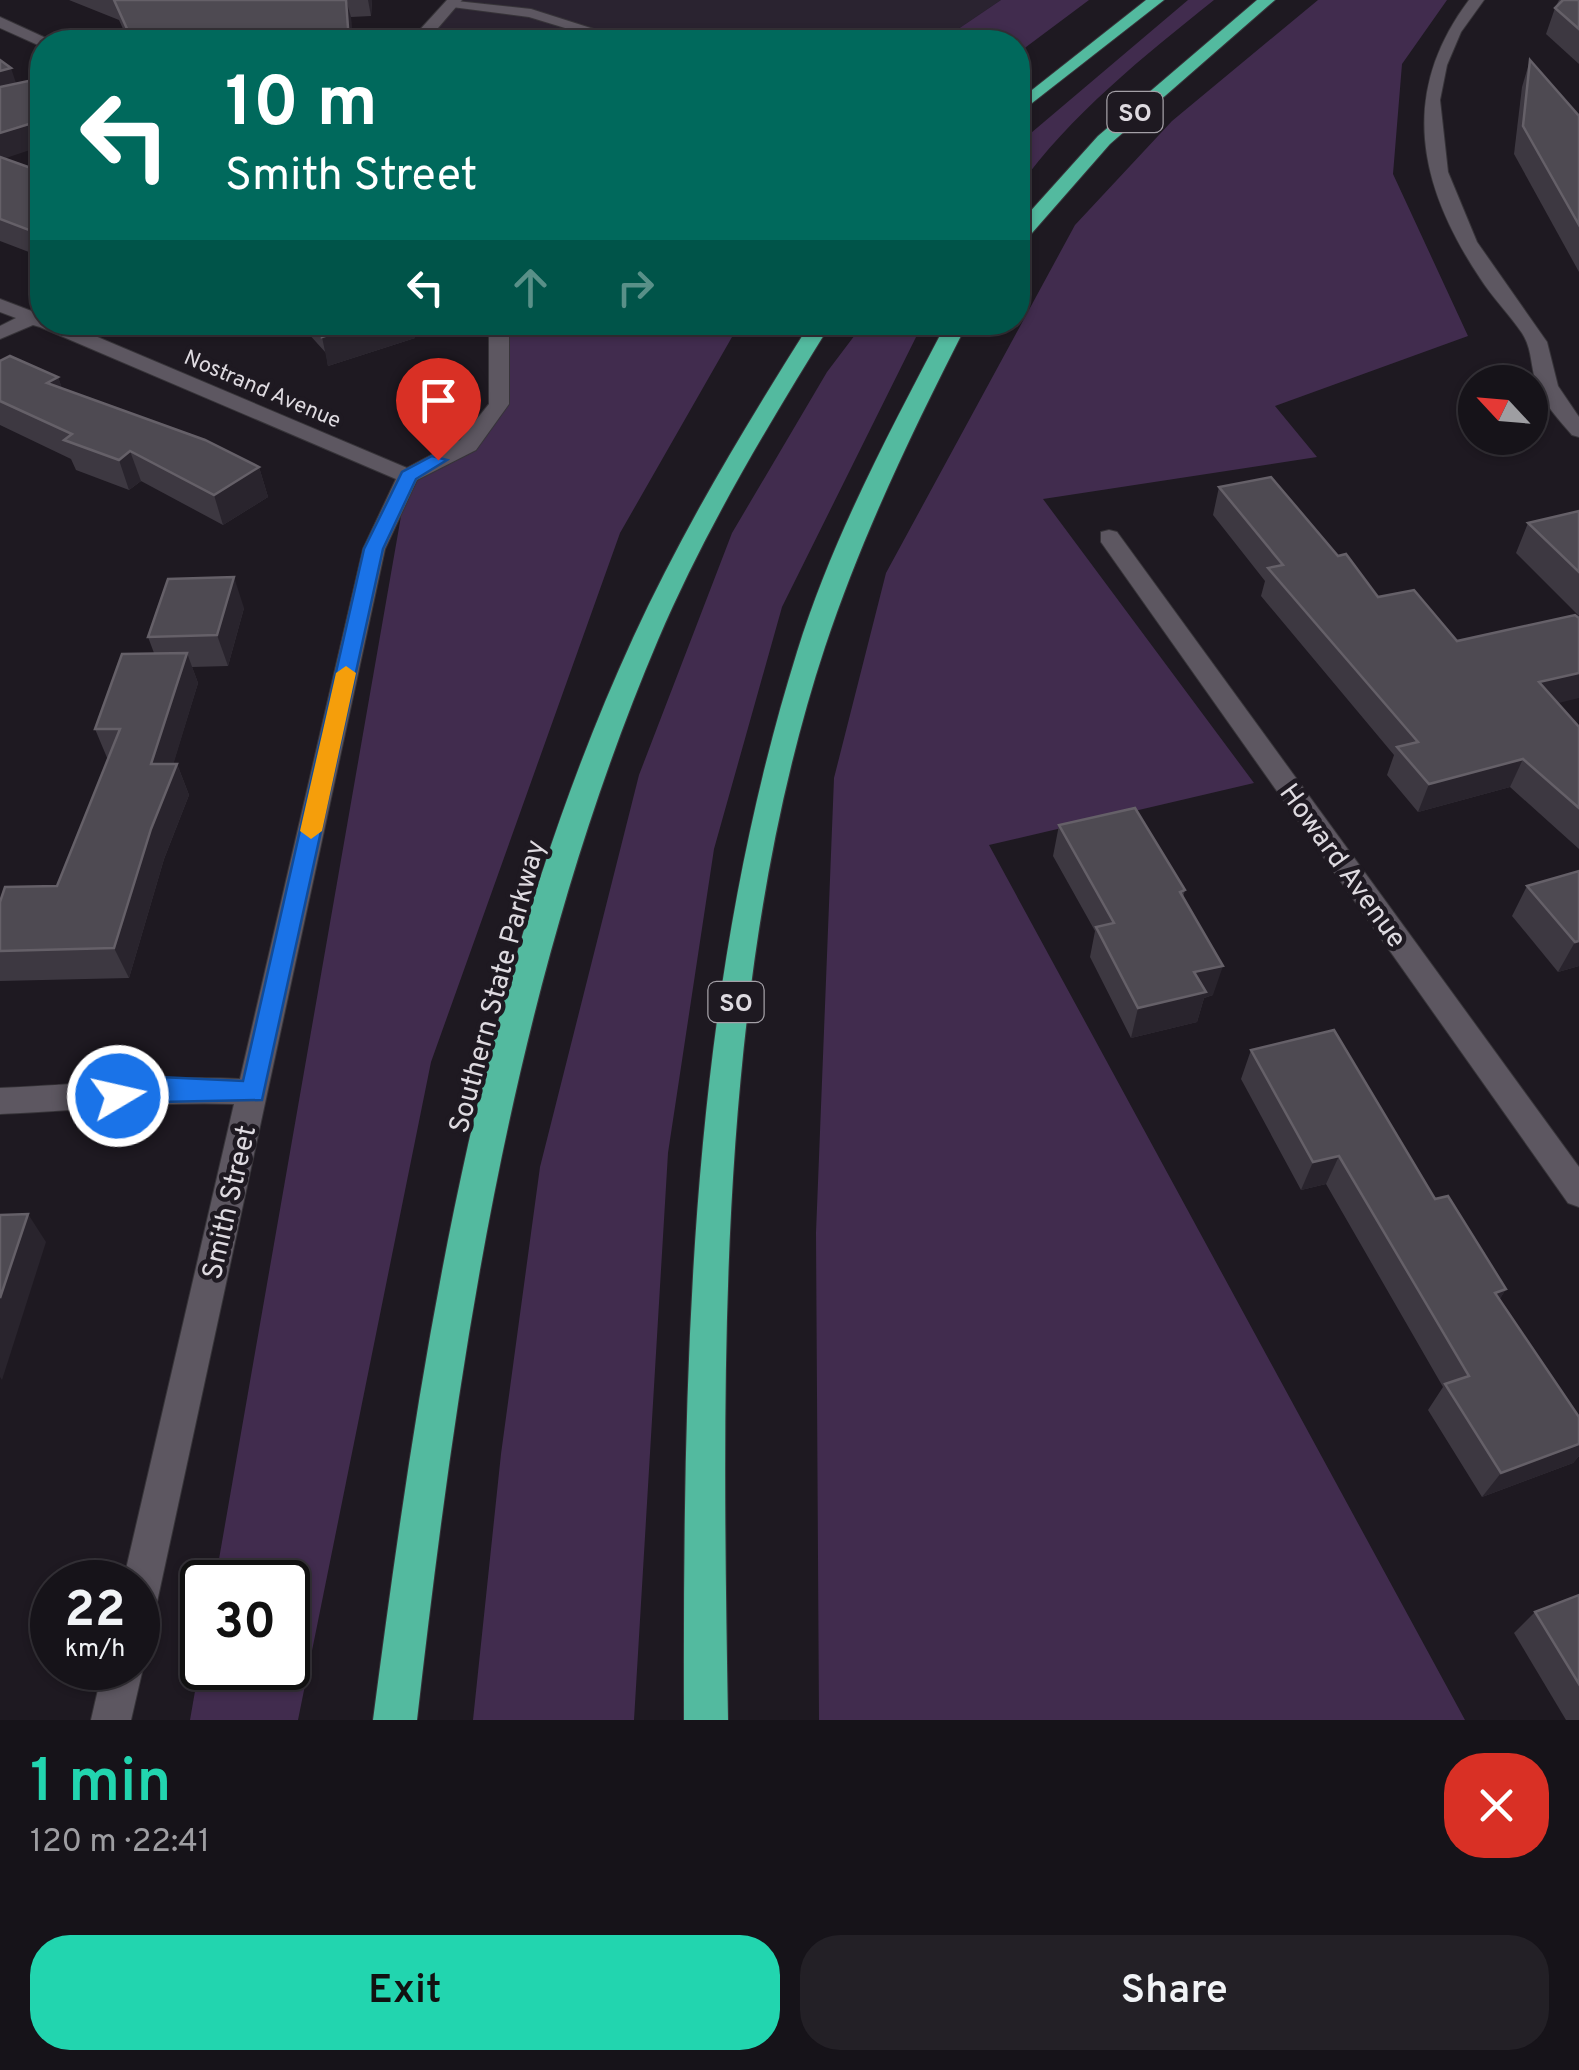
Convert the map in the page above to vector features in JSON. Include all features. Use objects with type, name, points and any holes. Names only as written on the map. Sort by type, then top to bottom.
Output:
[{"type":"highway","points":[[1030,100],[1156,0]]},
{"type":"highway","name":"SO","points":[[1030,224],[1104,140],[1267,0]]},
{"type":"highway","name":"Southern State Parkway","points":[[396,1720],[412,1581],[456,1308],[500,1095],[544,928],[618,707],[661,604],[770,398],[813,335]]},
{"type":"highway","name":"SO","points":[[706,1720],[704,1454],[714,1210],[748,926],[790,724],[830,588],[892,442],[951,335]]},
{"type":"street","points":[[1477,0],[1458,20],[1440,59],[1428,104],[1433,158],[1486,273],[1539,345],[1546,383],[1579,431]]},
{"type":"street","points":[[427,30],[453,2],[531,14],[587,30]]},
{"type":"street","points":[[0,22],[30,36]]},
{"type":"street","name":"Nostrand Avenue","points":[[0,304],[30,317]]},
{"type":"street","points":[[0,333],[30,324]]},
{"type":"street","name":"Nostrand Avenue","points":[[73,335],[408,476]]},
{"type":"street","points":[[408,476],[468,444],[500,404],[499,335]]},
{"type":"street","name":"Smith Street","points":[[147,1560],[374,549],[408,476]]},
{"type":"street","name":"Howard Avenue","points":[[1109,537],[1579,1193]]},
{"type":"street","points":[[0,1101],[118,1096],[160,1088],[253,1092]]},
{"type":"street","points":[[111,1720],[118,1690]]},
{"type":"shaded area","points":[[455,0],[1001,0],[957,30],[429,30]]},
{"type":"shaded area","points":[[1001,0],[1089,0],[1030,44],[1030,30],[957,30]]},
{"type":"shaded area","points":[[1188,0],[1214,0],[1084,111],[1030,172],[1030,134]]},
{"type":"shaded area","points":[[1318,0],[1447,0],[1402,64],[1393,174],[1468,336],[1275,406],[1317,457],[1043,499],[1254,783],[989,845],[1465,1720],[819,1720],[816,1233],[834,778],[886,573],[1015,335],[1030,335],[1030,308],[1075,225],[1172,121]]},
{"type":"shaded area","points":[[499,335],[733,335],[620,533],[431,1062],[310,1661],[310,1560],[219,1560],[408,476],[468,445],[499,404]]},
{"type":"shaded area","points":[[855,335],[917,335],[782,607],[714,849],[668,1153],[634,1720],[473,1720],[501,1454],[540,1167],[639,775],[732,533],[827,372]]},
{"type":"shaded area","points":[[195,1690],[304,1690],[298,1720],[190,1720]]},
{"type":"building","points":[[114,0],[346,0],[348,30],[128,30]]},
{"type":"building","points":[[1563,0],[1579,0],[1579,29],[1555,8]]},
{"type":"building","points":[[1530,60],[1579,116],[1579,225],[1523,126]]},
{"type":"building","points":[[30,82],[30,124],[0,133],[0,87]]},
{"type":"building","points":[[0,157],[30,168],[30,230],[0,219]]},
{"type":"building","points":[[10,356],[58,377],[47,383],[205,440],[259,467],[214,495],[130,451],[119,460],[64,440],[72,434],[0,401],[0,361]]},
{"type":"building","points":[[1271,477],[1338,556],[1346,554],[1378,597],[1414,590],[1457,641],[1575,615],[1579,618],[1579,673],[1539,682],[1579,727],[1579,808],[1523,759],[1429,784],[1397,747],[1418,742],[1268,568],[1283,565],[1219,487]]},
{"type":"building","points":[[1579,511],[1579,572],[1528,523]]},
{"type":"building","points":[[234,577],[217,635],[148,637],[168,579]]},
{"type":"building","points":[[187,653],[151,764],[177,764],[151,829],[114,948],[0,951],[0,902],[5,887],[57,886],[120,729],[95,729],[122,654]]},
{"type":"building","points":[[1135,808],[1185,890],[1180,892],[1223,966],[1194,972],[1206,992],[1138,1008],[1096,927],[1114,923],[1059,825]]},
{"type":"building","points":[[1579,871],[1579,941],[1575,942],[1527,886]]},
{"type":"building","points":[[1334,1030],[1435,1199],[1448,1196],[1506,1289],[1495,1293],[1579,1417],[1579,1444],[1501,1473],[1445,1384],[1469,1376],[1339,1156],[1313,1162],[1251,1050]]},
{"type":"building","points":[[28,1214],[0,1298],[0,1215]]},
{"type":"building","points":[[1579,1595],[1579,1684],[1535,1612]]},
{"type":"slow traffic","points":[[311,831],[346,673]]},
{"type":"route","points":[[118,1096],[160,1088],[253,1092],[374,549],[408,476],[438,460]]}]
